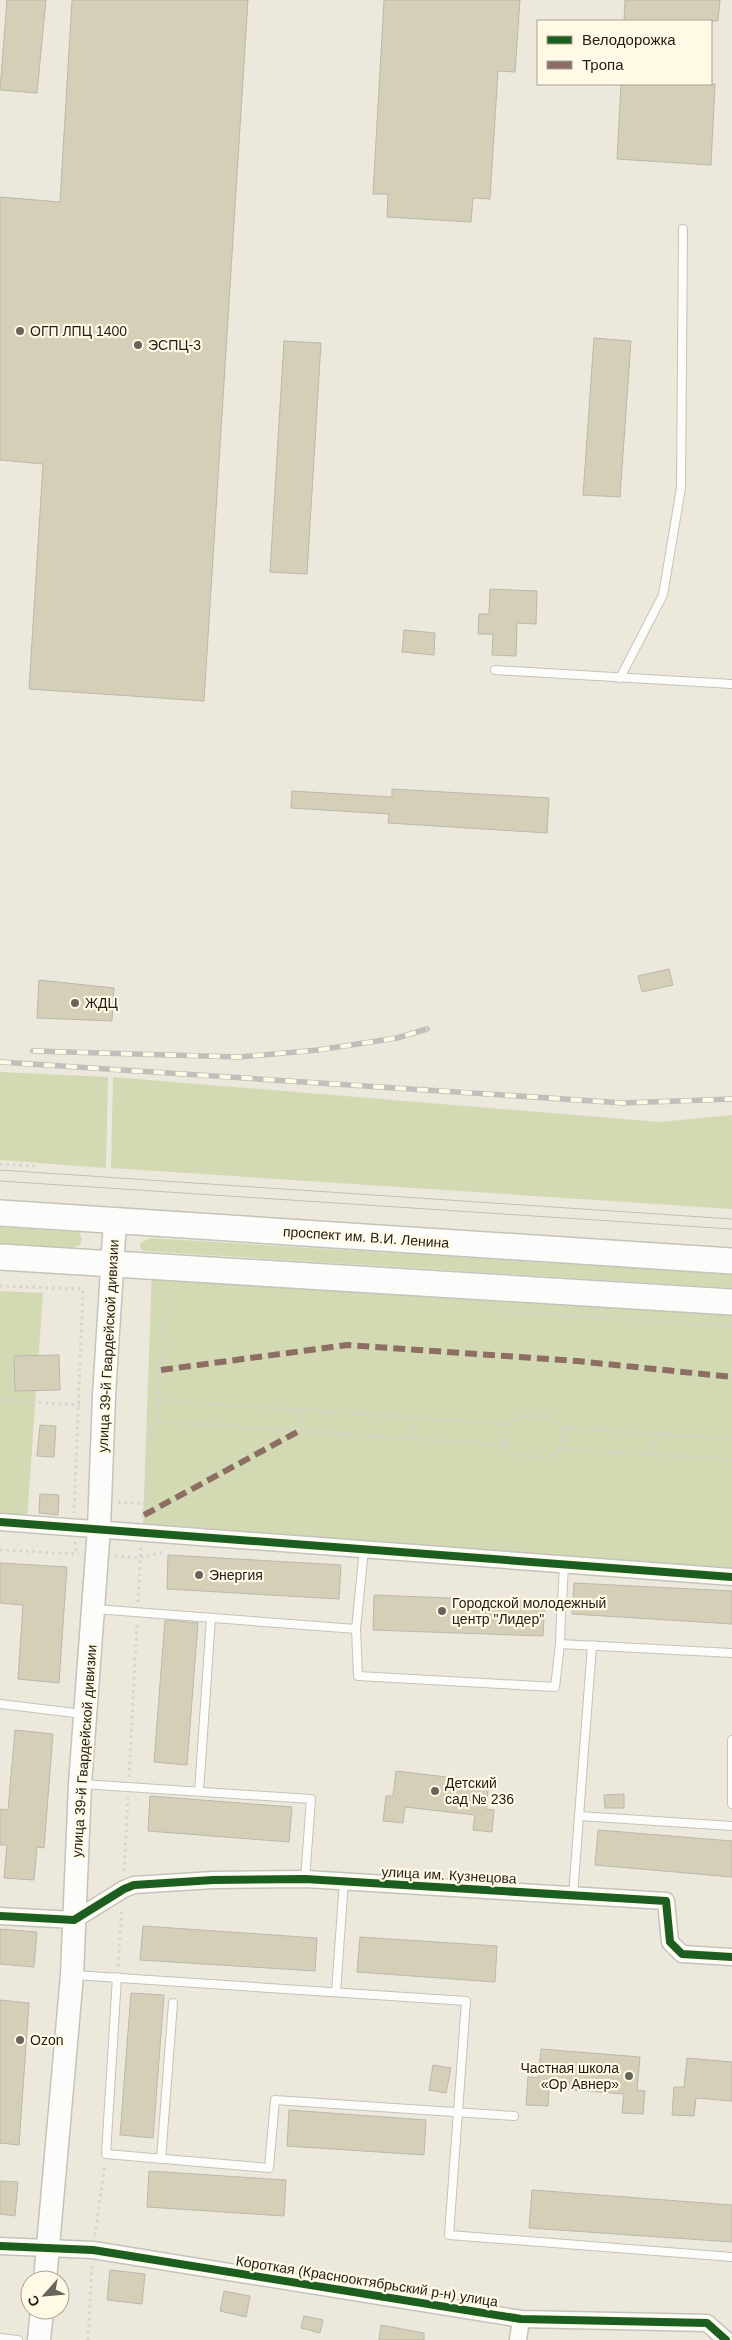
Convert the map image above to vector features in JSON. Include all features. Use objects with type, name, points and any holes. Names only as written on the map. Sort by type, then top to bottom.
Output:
[{"type":"main road","name":"проспект им. В.И. Ленина","points":[[0,1213],[732,1261]]},
{"type":"main road","name":"улица 39-й Гвардейской дивизии","points":[[46,2270],[72,1975],[80,1784],[99,1528],[104,1396],[115,1221]]},
{"type":"main road","points":[[0,1257],[732,1302]]},
{"type":"main road","points":[[39,2340],[41,2320]]},
{"type":"street","points":[[0,1522],[732,1577]]},
{"type":"street","name":"улица им. Кузнецова","points":[[124,1889],[134,1885],[213,1880],[306,1879],[666,1901],[670,1942],[682,1954],[732,1957]]},
{"type":"street","points":[[0,1916],[74,1920],[124,1889]]},
{"type":"street","name":"Короткая (Краснооктябрьский р-н) улица","points":[[0,2246],[93,2250],[521,2319],[706,2323],[726,2340]]},
{"type":"street","points":[[518,2340],[521,2319]]},
{"type":"lane","points":[[620,678],[663,595],[680,488],[683,229]]},
{"type":"lane","points":[[495,670],[732,684]]},
{"type":"lane","points":[[364,1549],[356,1629],[358,1676],[555,1687],[560,1644],[561,1613]]},
{"type":"lane","points":[[562,1604],[564,1564]]},
{"type":"lane","points":[[93,1609],[356,1629]]},
{"type":"lane","points":[[200,1791],[212,1618]]},
{"type":"lane","points":[[560,1644],[732,1653]]},
{"type":"lane","points":[[572,1895],[592,1645]]},
{"type":"lane","points":[[0,1704],[85,1714]]},
{"type":"lane","points":[[732,1740],[732,1804]]},
{"type":"lane","points":[[80,1784],[311,1798],[306,1879]]},
{"type":"lane","points":[[579,1816],[732,1826]]},
{"type":"lane","points":[[336,1992],[344,1882]]},
{"type":"lane","points":[[72,1975],[466,2001],[449,2235],[732,2258]]},
{"type":"lane","points":[[117,1977],[106,2154],[269,2168],[275,2100],[514,2116]]},
{"type":"lane","points":[[161,2159],[174,2003]]},
{"type":"lane","points":[[0,2338],[18,2340]]},
{"type":"path","points":[[0,1164],[38,1166]]},
{"type":"path","points":[[0,1286],[83,1289],[80,1405],[74,1520]]},
{"type":"path","points":[[117,1977],[124,1889],[142,1532],[158,1400],[164,1288],[174,1289]]},
{"type":"path","points":[[483,1309],[732,1326]]},
{"type":"path","points":[[0,1400],[80,1405]]},
{"type":"path","points":[[158,1400],[507,1424],[521,1416],[552,1417],[562,1428],[732,1439]]},
{"type":"path","points":[[300,1431],[302,1410]]},
{"type":"path","points":[[412,1438],[414,1418]]},
{"type":"path","points":[[155,1421],[504,1445],[518,1456],[550,1458],[561,1448],[562,1428]]},
{"type":"path","points":[[504,1445],[507,1424]]},
{"type":"path","points":[[652,1455],[654,1434]]},
{"type":"path","points":[[561,1448],[732,1460]]},
{"type":"path","points":[[0,1550],[140,1558]]},
{"type":"path","points":[[88,2340],[93,2250],[106,2154]]},
{"type":"green space","points":[[0,1072],[108,1077],[106,1168],[0,1160]]},
{"type":"green space","points":[[113,1077],[660,1122],[732,1115],[732,1209],[111,1168]]},
{"type":"green space","points":[[0,1227],[79,1232],[82,1239],[80,1245],[69,1248],[0,1243]]},
{"type":"green space","points":[[150,1238],[732,1274],[732,1288],[144,1251],[140,1248],[141,1243]]},
{"type":"green space","points":[[152,1270],[732,1312],[732,1574],[143,1524]]},
{"type":"green space","points":[[0,1291],[43,1293],[27,1520],[0,1519]]},
{"type":"building","points":[[7,0],[46,0],[37,93],[0,90]]},
{"type":"building","name":"ЭСПЦ-3","points":[[72,0],[248,0],[204,701],[29,689],[43,464],[0,460],[0,197],[60,202]]},
{"type":"building","points":[[384,0],[520,0],[515,72],[498,71],[490,199],[473,198],[471,222],[387,217],[388,194],[373,194]]},
{"type":"building","points":[[625,0],[720,0],[718,21],[624,20]]},
{"type":"building","points":[[715,84],[711,165],[617,159],[621,85]]},
{"type":"building","points":[[594,338],[631,341],[620,497],[583,495]]},
{"type":"building","points":[[284,341],[321,343],[307,574],[270,572]]},
{"type":"building","points":[[490,589],[537,591],[536,624],[517,623],[516,656],[492,655],[493,634],[478,634],[479,614],[489,614]]},
{"type":"building","points":[[404,630],[435,633],[434,655],[402,652]]},
{"type":"building","points":[[392,789],[549,798],[547,833],[388,823],[389,814],[291,808],[292,791],[392,797]]},
{"type":"building","points":[[669,969],[673,985],[642,992],[638,976]]},
{"type":"building","name":"ЖДЦ","points":[[39,980],[114,988],[112,1021],[37,1018]]},
{"type":"building","points":[[59,1355],[60,1390],[15,1391],[14,1356]]},
{"type":"building","points":[[40,1425],[56,1426],[54,1457],[37,1456]]},
{"type":"building","points":[[40,1494],[59,1495],[58,1515],[39,1513]]},
{"type":"building","points":[[168,1555],[341,1565],[339,1599],[167,1589]]},
{"type":"building","points":[[0,1563],[67,1567],[59,1683],[18,1679],[23,1605],[0,1603]]},
{"type":"building","points":[[574,1583],[732,1591],[732,1624],[572,1614]]},
{"type":"building","points":[[374,1595],[545,1602],[543,1636],[373,1630]]},
{"type":"building","points":[[165,1620],[198,1623],[187,1765],[154,1762]]},
{"type":"building","points":[[15,1730],[53,1734],[44,1848],[37,1847],[34,1880],[4,1878],[7,1845],[0,1845],[0,1809],[8,1810]]},
{"type":"building","points":[[396,1771],[489,1782],[486,1809],[494,1810],[492,1832],[473,1830],[475,1815],[405,1807],[403,1823],[383,1821],[386,1796],[393,1796]]},
{"type":"building","points":[[624,1794],[624,1808],[605,1808],[604,1795]]},
{"type":"building","points":[[150,1796],[292,1807],[289,1842],[148,1831]]},
{"type":"building","points":[[598,1830],[732,1841],[732,1877],[595,1865]]},
{"type":"building","points":[[143,1926],[317,1938],[315,1971],[140,1960]]},
{"type":"building","points":[[0,1929],[37,1932],[34,1967],[0,1964]]},
{"type":"building","points":[[360,1937],[497,1946],[495,1982],[357,1972]]},
{"type":"building","points":[[131,1993],[164,1995],[153,2138],[120,2135]]},
{"type":"building","points":[[0,2000],[29,2003],[19,2145],[0,2143]]},
{"type":"building","points":[[541,2049],[640,2057],[637,2090],[645,2091],[643,2114],[622,2113],[624,2094],[549,2088],[548,2106],[526,2105],[528,2077],[538,2078]]},
{"type":"building","points":[[687,2058],[732,2062],[732,2101],[696,2098],[694,2116],[672,2115],[674,2087],[684,2087]]},
{"type":"building","points":[[433,2065],[451,2068],[446,2093],[429,2090]]},
{"type":"building","points":[[289,2110],[426,2120],[424,2155],[287,2146]]},
{"type":"building","points":[[149,2171],[286,2180],[284,2216],[147,2207]]},
{"type":"building","points":[[0,2181],[18,2182],[15,2216],[0,2214]]},
{"type":"building","points":[[532,2190],[732,2205],[732,2242],[529,2228]]},
{"type":"building","points":[[110,2270],[145,2274],[142,2304],[107,2300]]},
{"type":"building","points":[[224,2291],[250,2296],[246,2317],[220,2311]]},
{"type":"building","points":[[304,2316],[323,2320],[320,2333],[301,2328]]},
{"type":"building","points":[[381,2325],[424,2333],[424,2340],[379,2340]]},
{"type":"tram line","points":[[0,1170],[732,1219]]},
{"type":"tram line","points":[[0,1181],[732,1229]]},
{"type":"railway","points":[[33,1051],[239,1057],[318,1050],[397,1038],[427,1029]]},
{"type":"railway","points":[[0,1062],[624,1103],[732,1099]]},
{"type":"marked path","points":[[161,1370],[347,1345],[577,1361],[732,1377]]},
{"type":"marked path","points":[[144,1515],[299,1431]]},
{"type":"cycle path","points":[[0,1522],[732,1577]]},
{"type":"cycle path","points":[[0,1916],[74,1920],[124,1889],[134,1885],[213,1880],[305,1879],[666,1901],[670,1942],[682,1954],[732,1957]]},
{"type":"cycle path","points":[[0,2246],[93,2250],[521,2319],[707,2323],[726,2340]]},
{"type":"place","name":"ОГП ЛПЦ 1400","points":[[20,331]]},
{"type":"place","name":"ЭСПЦ-3","points":[[138,345]]},
{"type":"place","name":"ЖДЦ","points":[[75,1003]]},
{"type":"place","name":"Энергия","points":[[199,1575]]},
{"type":"place","name":"Городской молодежный центр \"Лидер\"","points":[[442,1611]]},
{"type":"place","name":"Детский сад № 236","points":[[435,1791]]},
{"type":"place","name":"Ozon","points":[[20,2040]]},
{"type":"place","name":"Частная школа «Ор Авнер»","points":[[629,2076]]}]
